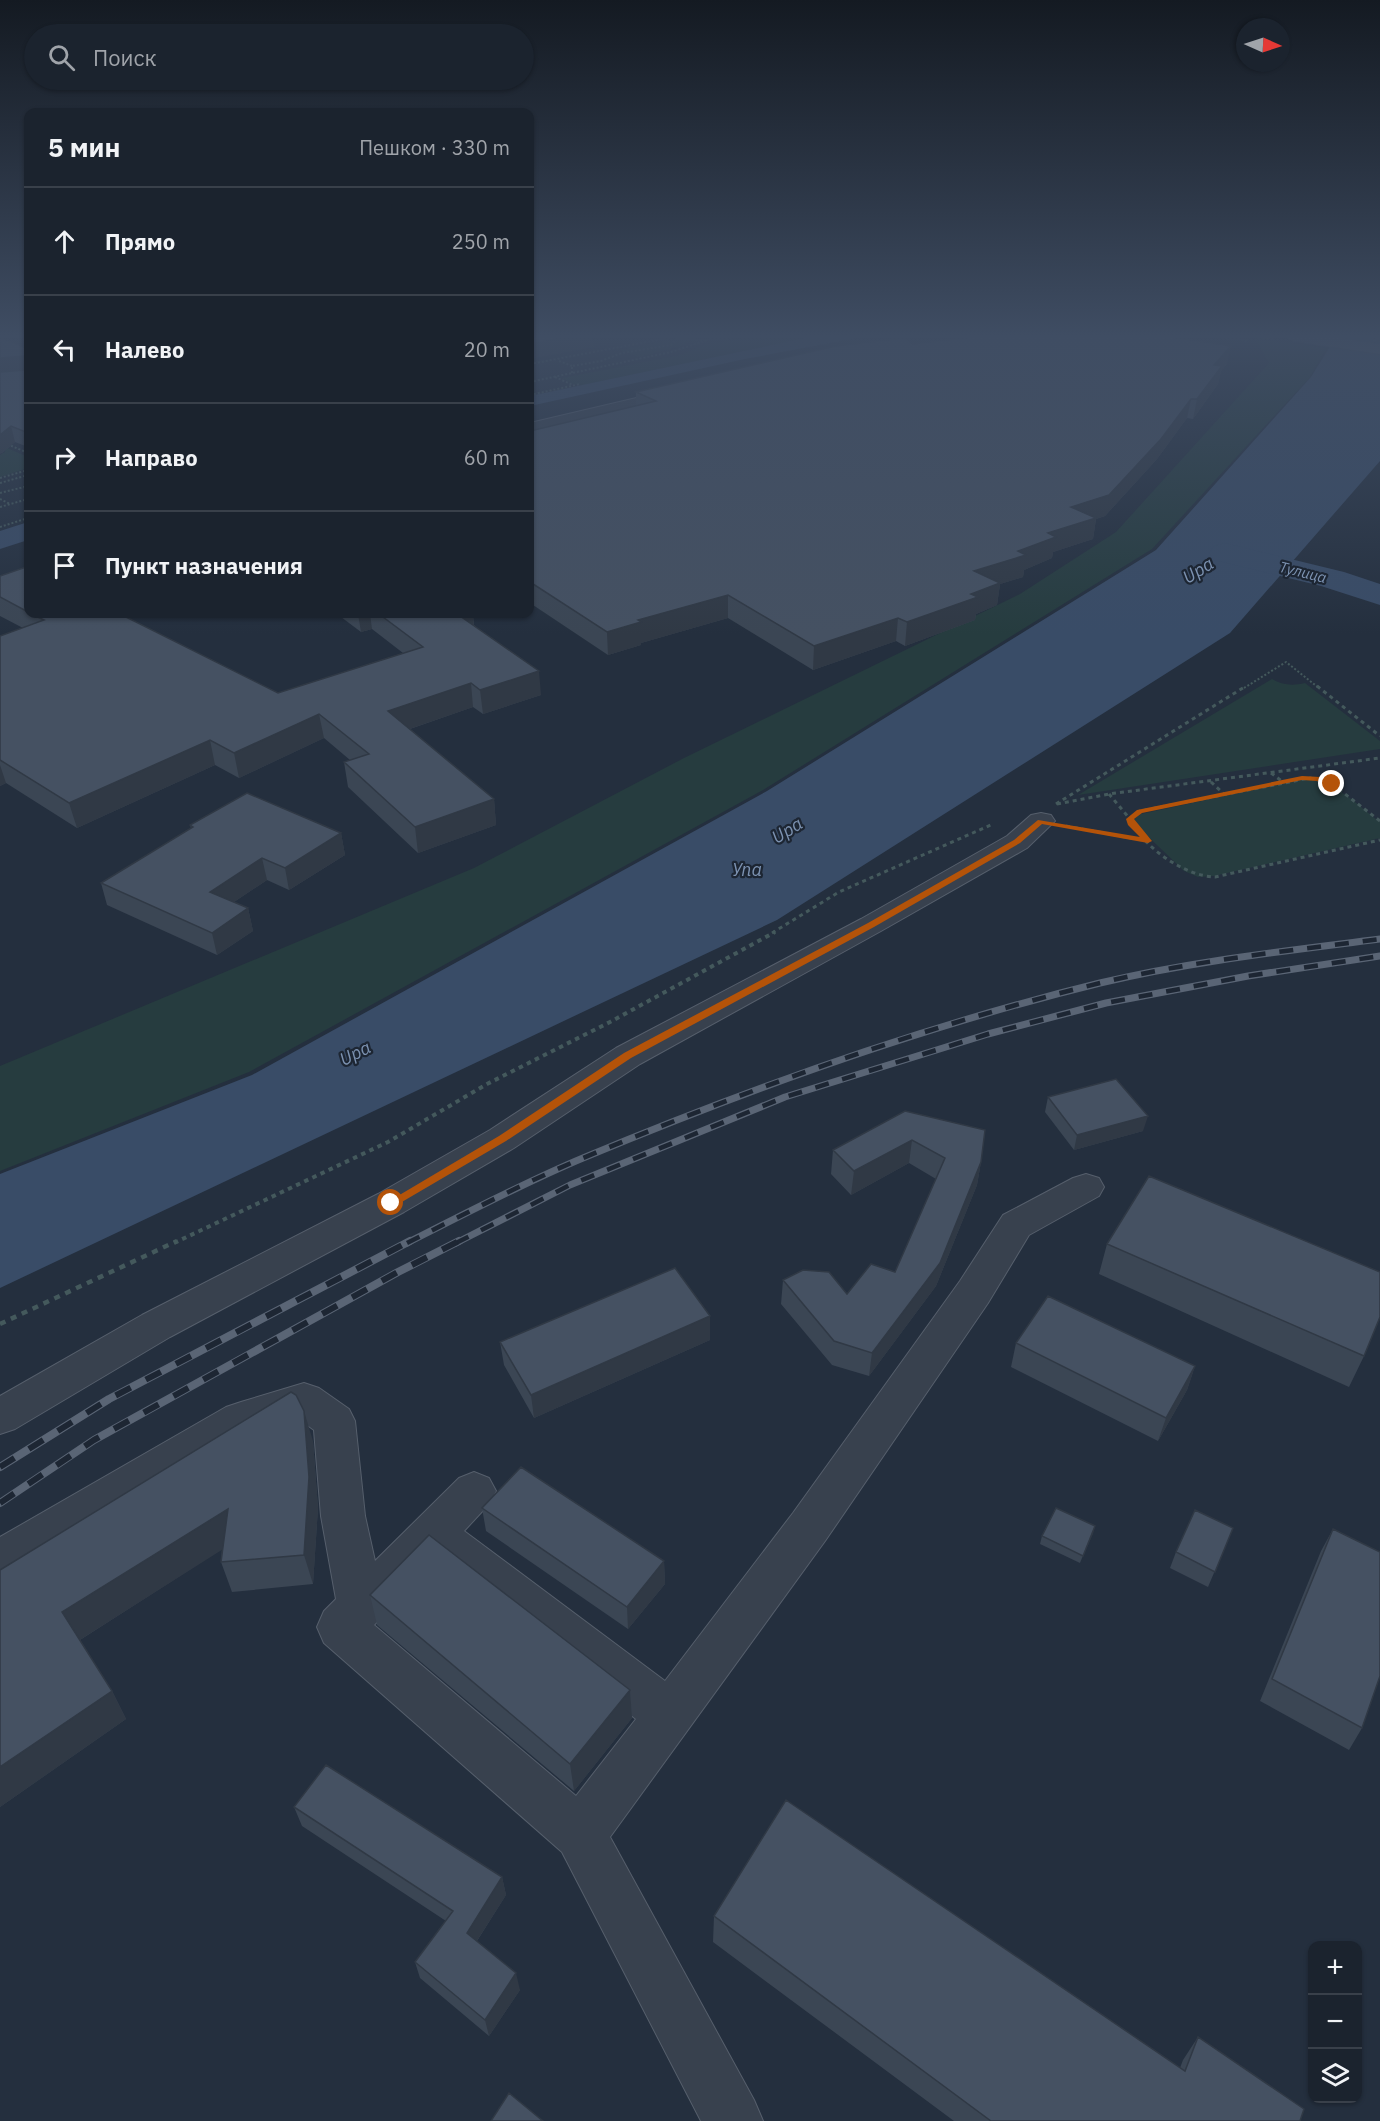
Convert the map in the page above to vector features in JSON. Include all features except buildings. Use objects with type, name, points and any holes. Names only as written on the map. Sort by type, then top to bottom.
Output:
[{"type":"lane","points":[[0,1417],[156,1326],[391,1203],[502,1139],[628,1056],[871,925],[1017,842],[1047,813]]},
{"type":"lane","points":[[580,1834],[668,1713],[809,1527],[974,1292],[1016,1225],[1086,1186]]},
{"type":"lane","points":[[0,1561],[241,1419],[304,1400],[334,1421],[343,1516],[360,1606]]},
{"type":"lane","points":[[474,1491],[340,1627],[580,1834],[733,2121]]},
{"type":"lane","points":[[432,1533],[668,1713]]},
{"type":"path","points":[[0,441],[24,451]]},
{"type":"path","points":[[0,478],[24,471]]},
{"type":"path","points":[[0,483],[24,476]]},
{"type":"path","points":[[0,493],[24,487]]},
{"type":"path","points":[[0,499],[10,504]]},
{"type":"path","points":[[0,507],[24,500]]},
{"type":"path","points":[[0,527],[24,519]]},
{"type":"path","points":[[1047,813],[1286,662],[1380,736]]},
{"type":"path","points":[[1271,772],[1283,782]]},
{"type":"path","points":[[1130,819],[1140,811],[1302,778],[1327,782],[1380,821]]},
{"type":"path","points":[[1210,781],[1225,795]]},
{"type":"path","points":[[1109,794],[1130,819],[1134,828],[1183,872],[1198,878],[1215,877],[1380,840]]},
{"type":"path","points":[[1047,813],[1148,841]]},
{"type":"green space","points":[[1203,436],[1256,436],[1152,549],[763,790],[249,1072],[0,1171],[0,1066],[474,868],[684,758],[1020,594],[1116,532]]},
{"type":"green space","points":[[5,447],[24,455],[24,469],[0,477],[0,455],[5,452]]},
{"type":"green space","points":[[1272,679],[1287,684],[1305,683],[1380,741],[1380,749],[1078,795]]},
{"type":"green space","points":[[1303,779],[1325,783],[1354,801],[1380,822],[1380,838],[1214,876],[1198,877],[1184,871],[1134,823],[1134,819],[1141,814]]},
{"type":"water","name":"Упа","points":[[1258,436],[1380,436],[1380,461],[1230,633],[777,920],[0,1288],[0,1174],[252,1075],[767,791],[1156,550]]},
{"type":"water","points":[[24,523],[24,541],[0,549],[0,531]]},
{"type":"waterway","name":"Тулица","points":[[1225,553],[1332,579],[1380,595]]},
{"type":"railway","points":[[407,1243],[516,1188],[646,1132],[774,1083],[903,1039],[1034,1000],[1135,975],[1239,957],[1380,939]]},
{"type":"railway","points":[[456,1243],[570,1185],[785,1097],[988,1034],[1106,1003],[1248,976],[1380,956]]},
{"type":"railway","points":[[0,1467],[109,1399],[410,1241]]},
{"type":"railway","points":[[0,1503],[94,1440],[398,1272],[459,1241]]},
{"type":"route","points":[[391,1203],[502,1139],[628,1056],[871,925],[1017,842],[1041,821],[1148,841],[1131,823],[1130,819],[1133,814],[1140,811],[1302,778],[1318,778],[1332,784]]},
{"type":"water label","name":"Upa","points":[[1198,570]]},
{"type":"water label","name":"Upa","points":[[787,830]]},
{"type":"water label","name":"Upa","points":[[355,1053]]}]
